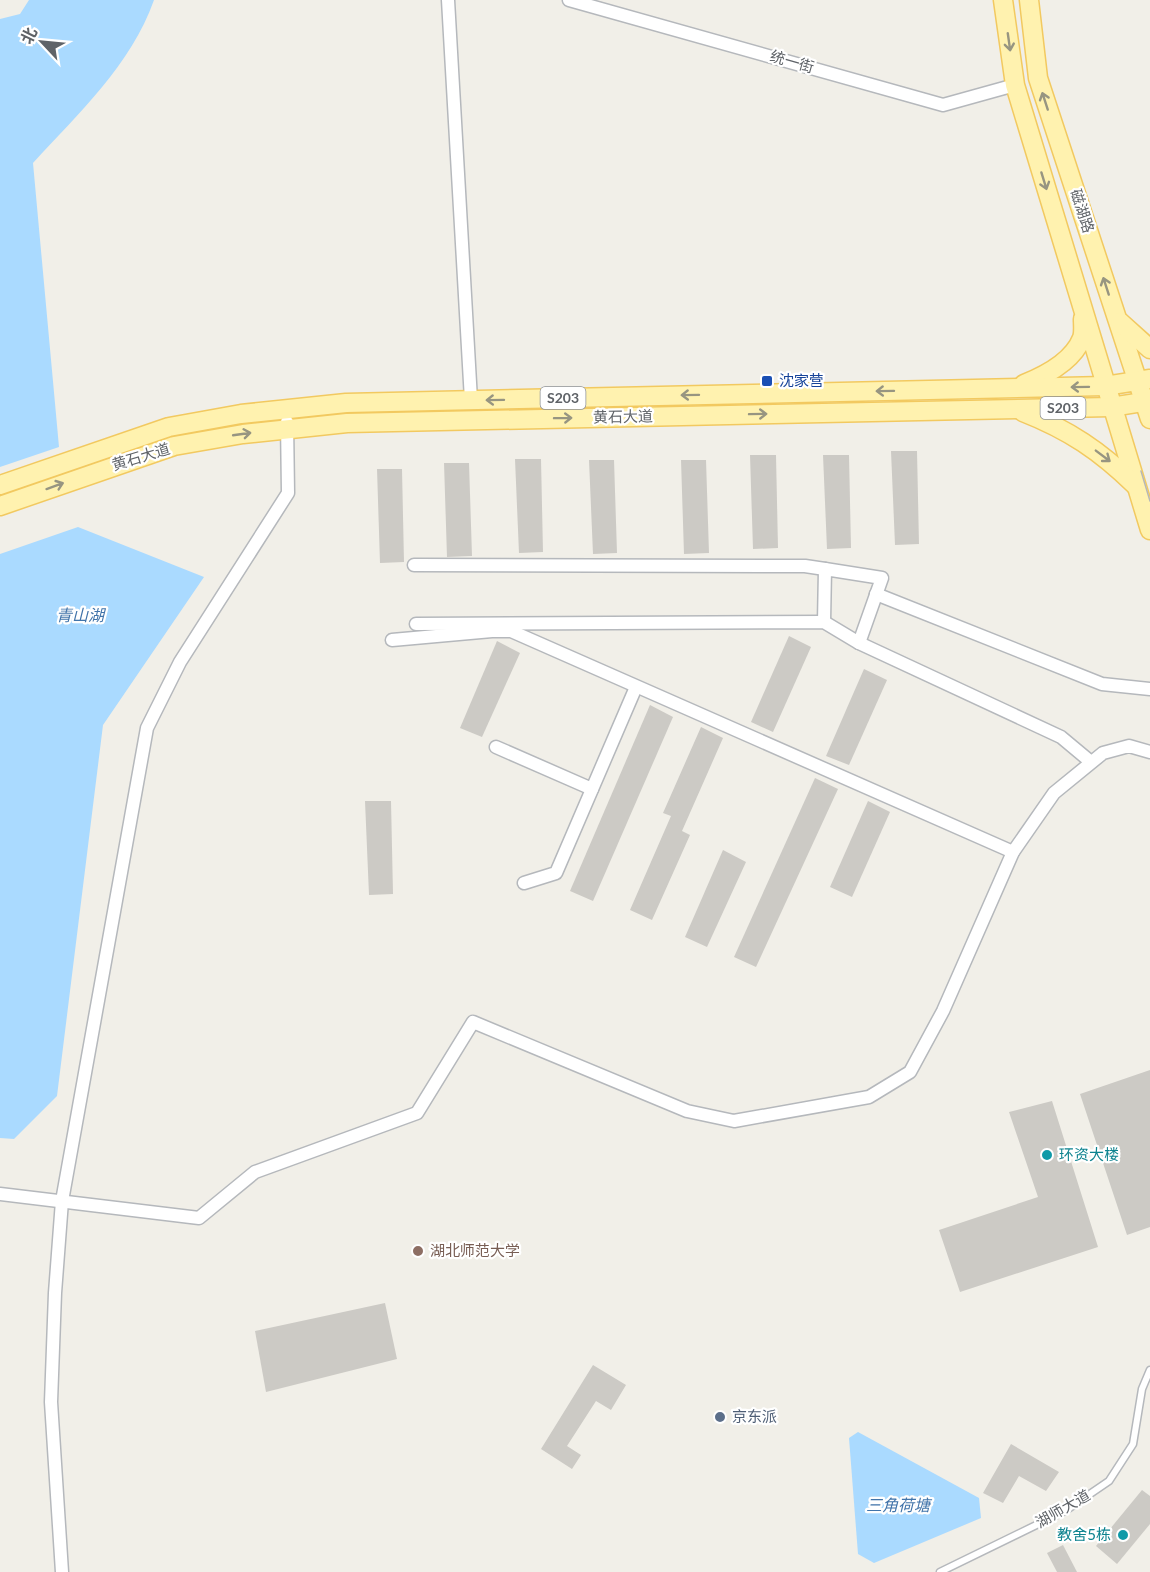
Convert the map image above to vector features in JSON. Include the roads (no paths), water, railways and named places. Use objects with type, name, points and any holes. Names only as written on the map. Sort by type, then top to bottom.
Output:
[{"type":"main road","name":"磁湖路","points":[[1031,3],[1038,78],[1117,318],[1144,380],[1148,407]]},
{"type":"main road","name":"磁湖路","points":[[999,4],[1015,85],[1111,407]]},
{"type":"main road","points":[[1015,388],[1050,374],[1067,357],[1082,338],[1083,314]]},
{"type":"main road","points":[[1117,318],[1150,349]]},
{"type":"main road","name":"黄石大道","points":[[0,485],[169,427],[285,409],[346,403],[1105,386],[1144,380]]},
{"type":"main road","points":[[1111,407],[1150,530]]},
{"type":"main road","name":"黄石大道","points":[[0,506],[174,446],[288,429],[347,423],[1148,407]]},
{"type":"main road","points":[[1014,409],[1062,428],[1107,458],[1136,486]]},
{"type":"street","points":[[448,0],[471,400]]},
{"type":"street","name":"统一街","points":[[568,0],[943,105],[1015,85]]},
{"type":"street","points":[[62,1572],[51,1402],[55,1293],[62,1201],[147,728],[180,662],[288,493],[288,429],[285,409]]},
{"type":"street","points":[[414,565],[805,566],[882,578],[859,643]]},
{"type":"street","points":[[824,622],[825,569]]},
{"type":"street","points":[[876,594],[1102,684],[1150,689]]},
{"type":"street","points":[[416,624],[824,622],[859,643],[1061,737],[1091,762]]},
{"type":"street","points":[[392,640],[511,631],[1013,852]]},
{"type":"street","points":[[524,883],[556,873],[636,687]]},
{"type":"street","points":[[0,1194],[199,1218],[255,1172],[417,1113],[473,1022],[687,1111],[734,1121],[868,1098],[910,1072],[943,1011],[1013,852],[1054,793],[1103,753],[1129,746],[1150,752]]},
{"type":"street","points":[[496,747],[592,789]]},
{"type":"lane","name":"湖师大道","points":[[940,1572],[1065,1511],[1109,1480],[1133,1444],[1142,1389],[1150,1370]]},
{"type":"water","points":[[29,0],[154,0],[132,46],[102,88],[33,163],[59,447],[0,467],[0,19],[20,14]]},
{"type":"water","name":"青山湖","points":[[78,527],[204,577],[103,725],[57,1096],[14,1139],[0,1138],[0,554]]},
{"type":"water","name":"三角荷塘","points":[[858,1432],[979,1498],[981,1518],[874,1563],[858,1554],[849,1438]]},
{"type":"tram line","points":[[1141,471],[1150,501]]},
{"type":"place","name":"沈家营","points":[[767,381]]},
{"type":"place","name":"环资大楼","points":[[1047,1155]]},
{"type":"place","name":"湖北师范大学","points":[[418,1251]]},
{"type":"place","name":"京东派","points":[[720,1417]]},
{"type":"place","name":"教舍5栋","points":[[1123,1535]]}]
